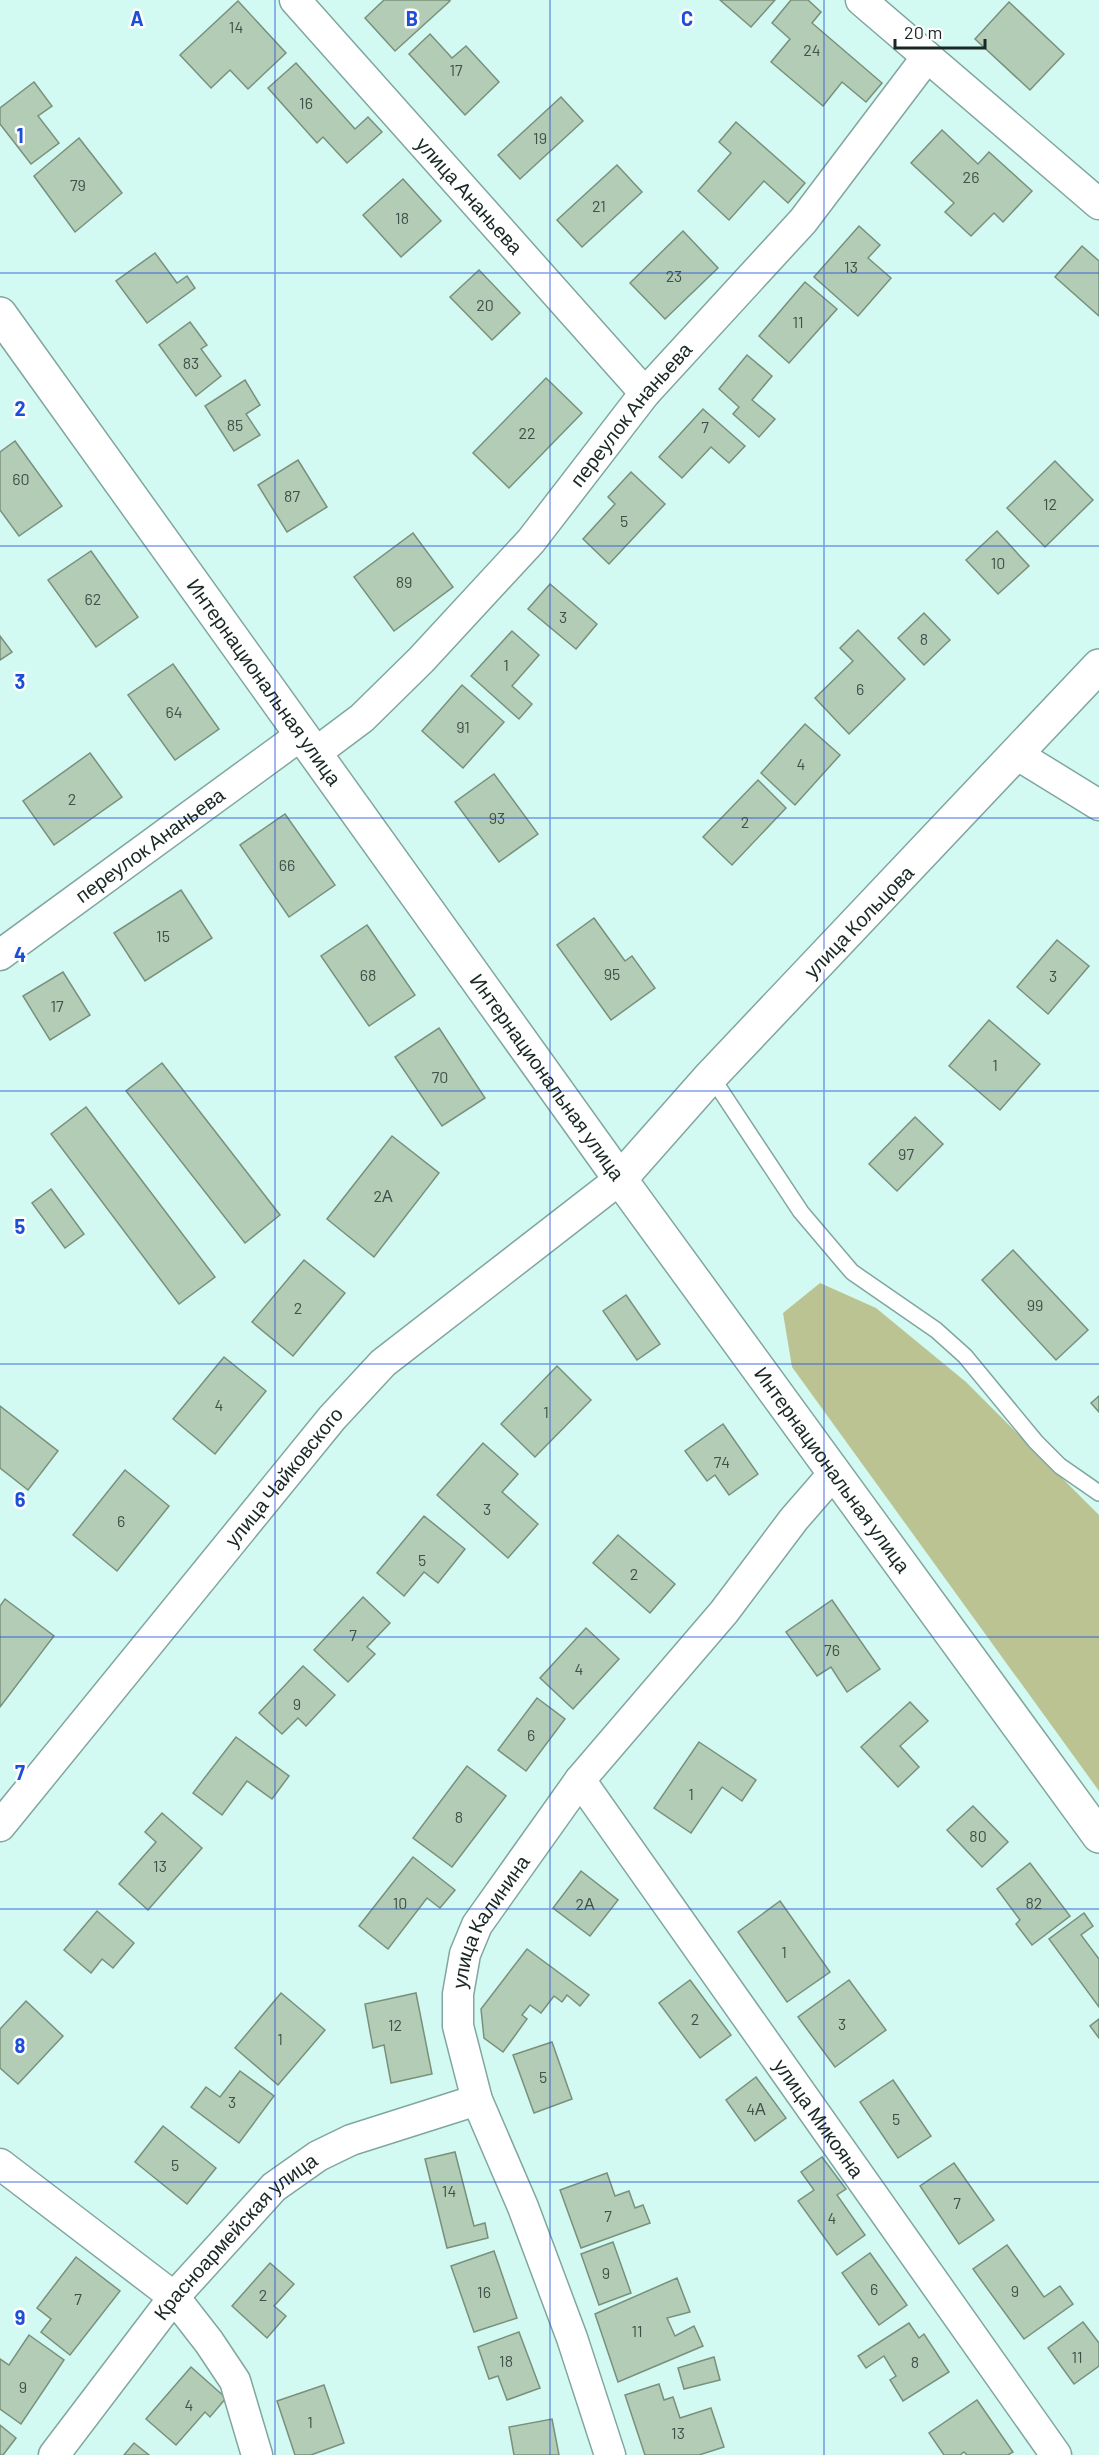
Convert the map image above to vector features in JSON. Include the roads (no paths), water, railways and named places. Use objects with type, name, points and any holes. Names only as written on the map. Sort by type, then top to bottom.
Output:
[{"type":"main road","name":"Интернациональная улица","points":[[0,314],[620,1179],[1099,1836]]},
{"type":"main road","name":"улица Кольцова","points":[[620,1179],[711,1076],[1099,666]]},
{"type":"street","name":"улица Ананьева","points":[[295,0],[645,393]]},
{"type":"street","points":[[861,0],[1099,204]]},
{"type":"street","name":"переулок Ананьева","points":[[0,955],[308,745],[362,718],[465,614],[531,541],[645,393],[803,221],[927,57]]},
{"type":"street","points":[[1016,754],[1099,805]]},
{"type":"street","name":"улица Чайковского","points":[[0,1826],[333,1418],[383,1363],[620,1179]]},
{"type":"street","name":"улица Калинина","points":[[610,2455],[572,2338],[523,2207],[477,2100],[459,2026],[458,1994],[465,1954],[477,1925],[580,1780],[724,1612],[794,1519],[834,1473]]},
{"type":"street","name":"улица Микояна","points":[[580,1780],[1056,2455]]},
{"type":"street","name":"Красноармейская улица","points":[[54,2455],[174,2297],[274,2187],[318,2156],[351,2139],[477,2100]]},
{"type":"street","points":[[0,2164],[174,2297],[209,2342],[235,2382],[257,2455]]},
{"type":"lane","points":[[711,1076],[801,1212],[852,1272],[936,1330],[965,1356],[1036,1442],[1060,1466],[1099,1493]]}]
